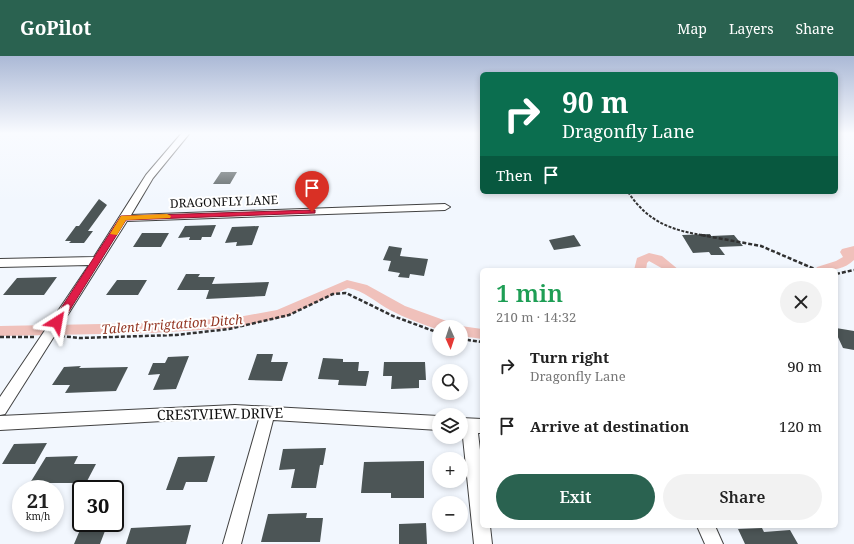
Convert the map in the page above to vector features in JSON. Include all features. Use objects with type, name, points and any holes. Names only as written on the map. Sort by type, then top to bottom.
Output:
[{"type":"street","points":[[0,409],[97,261],[149,177],[166,157]]},
{"type":"street","name":"DRAGONFLY LANE","points":[[124,218],[445,207]]},
{"type":"street","points":[[0,262],[97,261]]},
{"type":"street","name":"CRESTVIEW DRIVE","points":[[0,422],[235,411],[432,423]]},
{"type":"street","points":[[232,544],[268,412]]},
{"type":"street","points":[[471,425],[480,514]]},
{"type":"street","points":[[481,528],[483,544]]},
{"type":"street","points":[[707,528],[714,544]]},
{"type":"path","points":[[630,194],[644,212],[663,225],[698,236],[752,243],[785,255],[813,268]]},
{"type":"path","points":[[838,274],[854,270]]},
{"type":"path","points":[[0,337],[48,335],[79,338],[176,335],[229,329],[290,315],[334,294],[346,293],[393,316],[432,330]]},
{"type":"path","points":[[468,340],[480,342]]},
{"type":"building","points":[[221,172],[237,172],[230,184],[213,184]]},
{"type":"building","points":[[99,199],[107,205],[88,231],[93,231],[84,243],[69,243],[71,241],[65,241],[76,226],[79,226]]},
{"type":"building","points":[[216,225],[211,237],[202,237],[201,240],[189,240],[190,237],[178,238],[185,226]]},
{"type":"building","points":[[259,226],[252,245],[236,246],[237,242],[225,243],[232,227]]},
{"type":"building","points":[[142,233],[169,233],[161,247],[133,247]]},
{"type":"building","points":[[710,234],[711,236],[734,235],[743,246],[719,247],[725,255],[711,255],[709,252],[693,253],[682,235]]},
{"type":"building","points":[[574,235],[581,246],[554,250],[549,240]]},
{"type":"building","points":[[389,246],[402,248],[400,256],[428,259],[424,276],[410,274],[409,278],[398,277],[400,273],[388,271],[391,261],[383,260]]},
{"type":"building","points":[[186,274],[200,274],[198,277],[215,277],[212,284],[269,282],[265,296],[206,299],[209,290],[177,290]]},
{"type":"building","points":[[57,277],[44,295],[3,295],[17,278]]},
{"type":"building","points":[[117,280],[147,280],[138,295],[106,295]]},
{"type":"building","points":[[838,328],[854,331],[854,350],[843,348],[838,337]]},
{"type":"building","points":[[257,354],[273,354],[271,362],[288,362],[282,381],[248,380]]},
{"type":"building","points":[[189,356],[176,389],[153,390],[160,374],[148,375],[153,363],[165,363],[168,357]]},
{"type":"building","points":[[323,358],[343,359],[343,362],[359,362],[358,371],[369,371],[366,386],[338,385],[339,380],[318,379]]},
{"type":"building","points":[[384,362],[425,362],[426,380],[419,380],[419,388],[391,389],[392,376],[383,376]]},
{"type":"building","points":[[81,366],[79,368],[128,367],[116,391],[65,393],[70,385],[52,385],[64,367]]},
{"type":"building","points":[[47,443],[35,464],[2,464],[14,444]]},
{"type":"building","points":[[326,448],[323,465],[320,465],[316,488],[291,488],[295,469],[279,470],[283,449]]},
{"type":"building","points":[[78,456],[74,464],[96,464],[88,480],[72,480],[72,483],[64,483],[64,480],[32,480],[46,457]]},
{"type":"building","points":[[215,456],[207,482],[186,482],[183,490],[166,490],[178,457]]},
{"type":"building","points":[[424,461],[424,498],[391,498],[391,493],[361,493],[364,462]]},
{"type":"building","points":[[307,513],[306,518],[323,518],[320,542],[261,542],[268,514]]},
{"type":"building","points":[[426,523],[427,544],[399,544],[399,524]]},
{"type":"building","points":[[191,525],[186,544],[126,544],[131,528]]},
{"type":"building","points":[[762,528],[764,532],[790,530],[798,544],[745,544],[738,529]]},
{"type":"building","points":[[79,532],[105,532],[100,544],[74,544]]},
{"type":"waterway","name":"Talent Irrigtation Ditch","points":[[827,268],[847,260],[850,257],[846,252],[854,250]]},
{"type":"waterway","name":"Talent Irrigtation Ditch","points":[[640,268],[641,261],[649,257],[661,261],[670,268]]},
{"type":"waterway","name":"Talent Irrigtation Ditch","points":[[0,331],[151,328],[233,323],[280,314],[347,284],[353,284],[363,288],[401,310],[432,322]]},
{"type":"waterway","name":"Talent Irrigtation Ditch","points":[[468,332],[480,334]]},
{"type":"slow traffic","points":[[114,234],[124,218],[167,216]]},
{"type":"route","points":[[57,322],[124,218],[312,212]]}]
